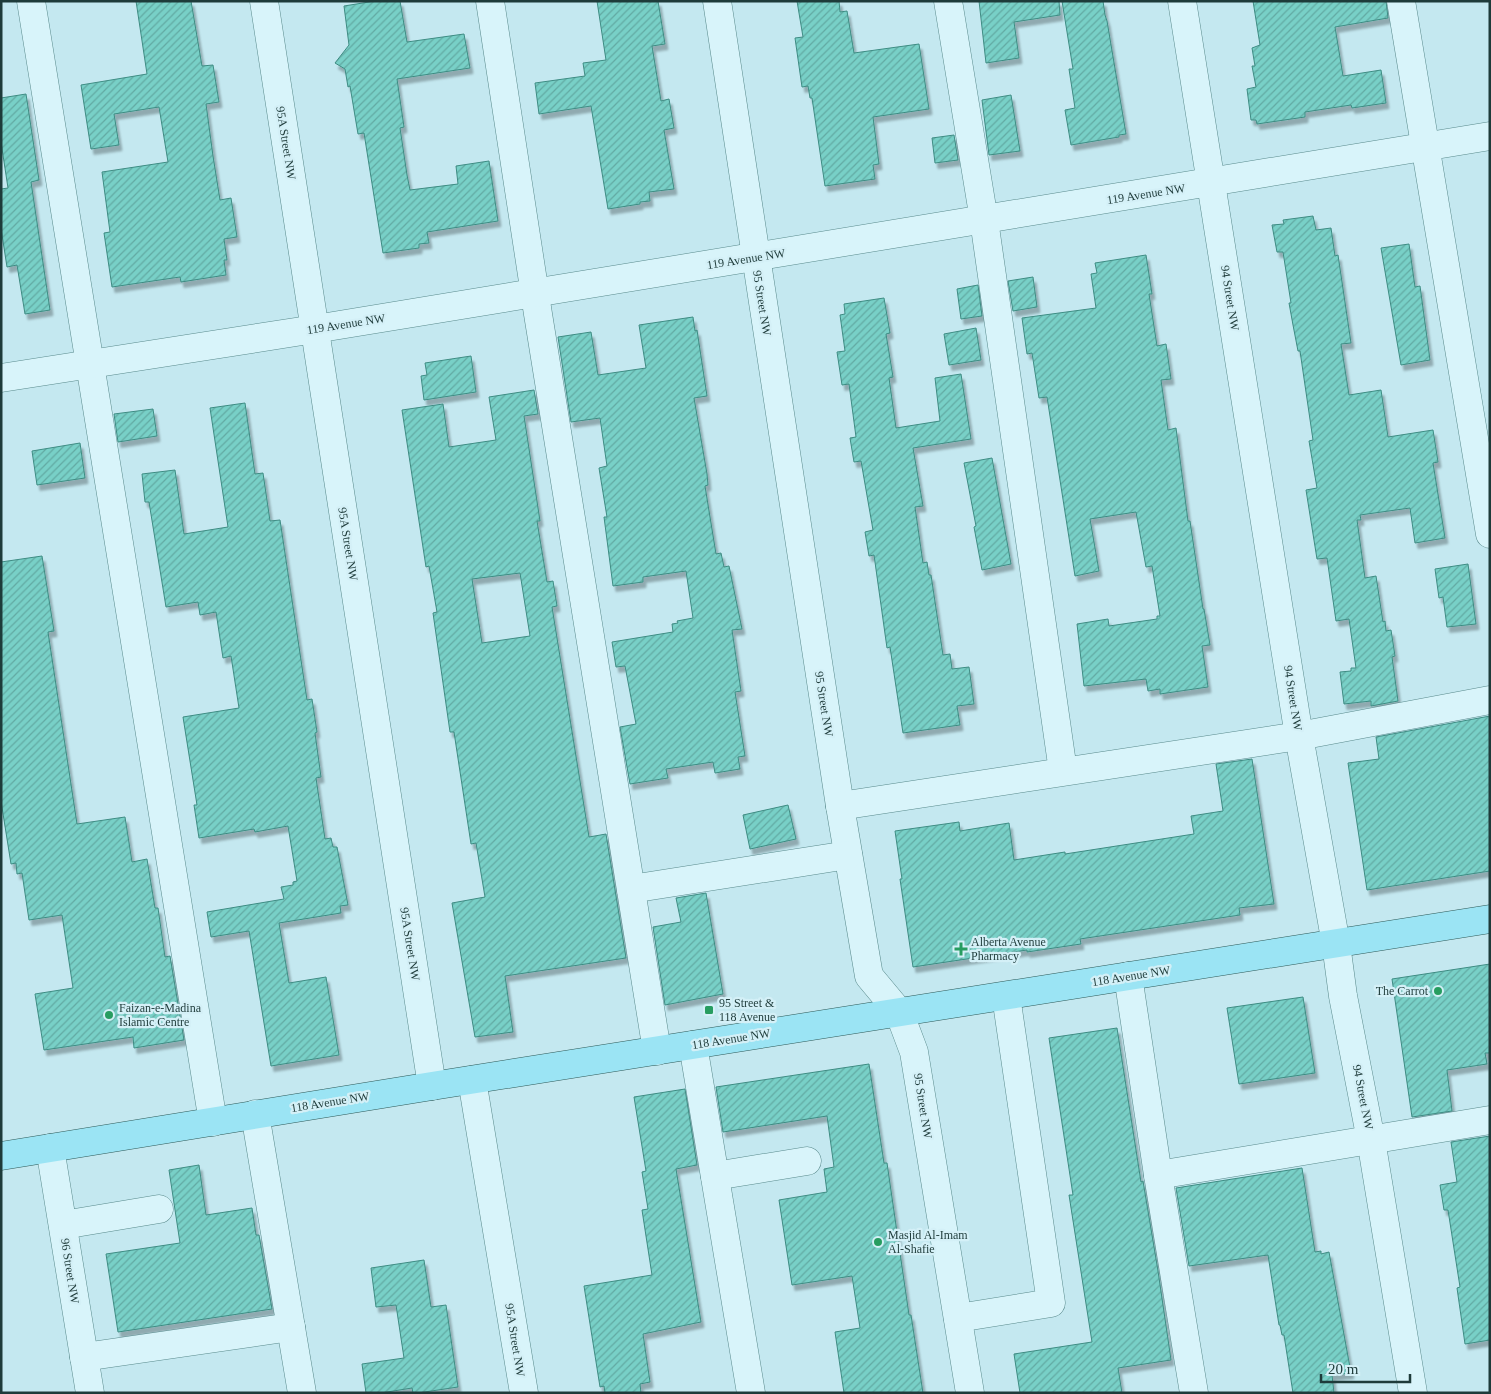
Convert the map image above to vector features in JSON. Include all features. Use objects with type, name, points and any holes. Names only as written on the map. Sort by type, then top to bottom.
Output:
[{"type":"main road","name":"118 Avenue NW","points":[[1,1156],[432,1086],[1490,920]]},
{"type":"street","points":[[31,1],[212,1122]]},
{"type":"street","name":"95A Street NW","points":[[264,1],[432,1086]]},
{"type":"street","points":[[490,1],[657,1051]]},
{"type":"street","name":"95 Street NW","points":[[717,1],[840,806],[869,976],[899,1012],[914,1052],[970,1393]]},
{"type":"street","points":[[948,1],[984,220],[1063,772]]},
{"type":"street","name":"94 Street NW","points":[[1182,1],[1299,736],[1336,944],[1343,996],[1371,1140],[1413,1393]]},
{"type":"street","points":[[1401,1],[1490,534]]},
{"type":"street","name":"119 Avenue NW","points":[[1,378],[315,329],[1490,136]]},
{"type":"street","points":[[840,806],[1299,736],[1490,700]]},
{"type":"street","points":[[631,889],[848,855]]},
{"type":"street","points":[[1128,976],[1194,1393]]},
{"type":"street","points":[[958,1318],[1051,1303],[1006,996]]},
{"type":"street","points":[[693,1045],[751,1393]]},
{"type":"street","name":"95A Street NW","points":[[472,1080],[524,1393]]},
{"type":"street","points":[[256,1114],[302,1393]]},
{"type":"street","points":[[1158,1175],[1490,1120]]},
{"type":"street","name":"96 Street NW","points":[[50,1148],[90,1393]]},
{"type":"street","points":[[714,1176],[807,1161]]},
{"type":"street","points":[[63,1225],[159,1209]]},
{"type":"street","points":[[84,1357],[291,1327]]},
{"type":"building","points":[[136,1],[191,1],[202,66],[213,65],[219,102],[206,104],[213,156],[220,200],[231,198],[237,237],[224,239],[227,260],[224,260],[226,275],[181,282],[180,277],[112,287],[104,233],[110,232],[102,172],[168,162],[159,107],[114,114],[119,145],[91,149],[81,85],[147,74]]},
{"type":"building","points":[[375,1],[400,1],[407,42],[464,34],[470,68],[397,79],[404,127],[400,128],[410,190],[458,184],[456,166],[489,161],[498,221],[427,232],[429,243],[419,244],[419,248],[383,253],[364,133],[358,134],[350,86],[348,87],[345,69],[335,63],[349,45],[344,6]]},
{"type":"building","points":[[597,1],[658,1],[665,44],[652,46],[661,101],[669,99],[674,128],[664,130],[674,189],[649,192],[650,201],[608,209],[591,106],[539,114],[535,83],[585,76],[583,63],[606,60]]},
{"type":"building","points":[[797,1],[839,1],[840,12],[847,11],[854,53],[919,44],[929,109],[873,117],[879,164],[873,165],[875,179],[825,186],[812,98],[810,98],[808,86],[802,87],[795,38],[803,37]]},
{"type":"building","points":[[979,1],[1059,1],[1060,15],[1014,22],[1019,58],[986,63]]},
{"type":"building","points":[[1062,1],[1103,1],[1126,134],[1119,135],[1119,137],[1071,145],[1065,110],[1075,108],[1069,69],[1073,69]]},
{"type":"building","points":[[1253,1],[1386,1],[1388,18],[1335,27],[1343,76],[1381,70],[1386,103],[1352,108],[1351,105],[1305,112],[1305,117],[1257,124],[1256,120],[1251,120],[1247,89],[1256,87],[1252,66],[1255,66],[1252,48],[1260,45]]},
{"type":"building","points":[[26,94],[39,180],[31,182],[50,310],[25,314],[17,265],[7,267],[1,228],[1,189],[8,188],[1,142],[1,98]]},
{"type":"building","points":[[1011,95],[1020,151],[989,155],[982,100]]},
{"type":"building","points":[[954,135],[958,160],[935,163],[932,138]]},
{"type":"building","points":[[1313,216],[1316,230],[1331,228],[1335,256],[1338,255],[1351,343],[1341,344],[1349,395],[1381,390],[1388,437],[1433,430],[1438,462],[1433,463],[1445,538],[1415,543],[1410,508],[1360,515],[1361,520],[1357,520],[1365,578],[1376,576],[1383,622],[1385,621],[1386,631],[1391,630],[1395,656],[1392,657],[1398,701],[1371,706],[1371,701],[1344,704],[1340,672],[1351,671],[1351,668],[1356,668],[1349,619],[1336,621],[1327,558],[1317,559],[1306,490],[1317,488],[1309,441],[1313,440],[1300,351],[1298,351],[1289,303],[1291,303],[1283,252],[1277,252],[1272,225],[1284,224],[1283,220]]},
{"type":"building","points":[[1409,244],[1415,287],[1420,286],[1430,360],[1401,365],[1381,248]]},
{"type":"building","points":[[1146,255],[1152,294],[1149,294],[1157,346],[1166,344],[1171,379],[1161,380],[1168,430],[1176,428],[1188,521],[1190,521],[1210,645],[1202,646],[1208,687],[1160,694],[1160,689],[1148,691],[1146,679],[1084,686],[1077,624],[1108,619],[1109,626],[1157,619],[1157,616],[1160,616],[1152,566],[1146,567],[1136,512],[1090,519],[1099,571],[1075,576],[1047,397],[1039,398],[1032,353],[1027,354],[1022,318],[1096,308],[1091,274],[1097,273],[1095,263]]},
{"type":"building","points":[[1033,277],[1037,307],[1013,311],[1008,281]]},
{"type":"building","points":[[978,285],[982,316],[961,319],[957,289]]},
{"type":"building","points":[[884,298],[890,333],[886,334],[893,377],[889,378],[896,428],[940,421],[935,378],[961,374],[971,439],[913,448],[923,506],[915,507],[923,563],[927,562],[929,575],[931,575],[943,655],[950,654],[952,669],[969,667],[974,704],[957,706],[960,725],[903,733],[890,647],[887,648],[874,555],[869,556],[865,532],[873,530],[861,461],[854,462],[850,438],[856,437],[849,384],[842,385],[837,352],[845,351],[840,315],[845,314],[844,304]]},
{"type":"building","points":[[693,317],[695,331],[697,330],[707,396],[694,398],[707,474],[708,485],[705,486],[716,554],[721,553],[724,567],[729,566],[742,629],[732,630],[741,691],[735,692],[745,756],[738,757],[740,769],[715,773],[713,762],[666,769],[668,778],[630,784],[620,727],[636,724],[625,666],[616,667],[612,642],[673,632],[672,624],[678,623],[677,621],[693,618],[686,571],[643,577],[643,582],[613,586],[604,517],[607,517],[599,468],[607,466],[600,418],[571,422],[558,337],[591,332],[598,375],[646,368],[639,325]]},
{"type":"building","points":[[976,328],[981,360],[949,365],[944,334]]},
{"type":"building","points":[[471,356],[476,392],[424,400],[421,376],[427,375],[425,363]]},
{"type":"building","points":[[534,390],[538,414],[524,416],[540,521],[537,521],[547,582],[553,581],[557,606],[552,607],[589,837],[606,834],[626,958],[505,976],[513,1032],[475,1037],[452,903],[485,897],[476,843],[471,844],[454,732],[450,732],[433,613],[437,612],[429,566],[426,567],[402,410],[443,404],[449,447],[496,440],[489,397]],"holes":[[[520,573],[530,636],[482,643],[472,579]]]},
{"type":"building","points":[[245,403],[255,474],[263,473],[270,521],[280,520],[307,700],[312,699],[317,732],[315,733],[321,777],[316,778],[325,839],[331,838],[333,847],[337,847],[348,905],[340,906],[341,913],[279,923],[289,983],[326,977],[339,1055],[271,1066],[249,931],[211,937],[207,912],[284,899],[281,887],[293,885],[293,882],[297,881],[288,826],[255,832],[254,829],[199,838],[194,805],[197,805],[183,717],[239,708],[231,656],[223,658],[216,612],[200,615],[198,602],[166,607],[149,502],[145,502],[142,474],[175,470],[184,534],[228,527],[210,408]]},
{"type":"building","points":[[153,409],[157,436],[118,442],[114,414]]},
{"type":"building","points":[[80,443],[85,478],[37,485],[32,451]]},
{"type":"building","points":[[992,458],[1011,564],[982,570],[964,463]]},
{"type":"building","points":[[42,556],[54,631],[48,632],[77,824],[125,817],[132,862],[147,859],[155,908],[158,908],[165,957],[170,956],[184,1040],[134,1048],[133,1037],[44,1050],[35,994],[73,988],[62,915],[29,920],[22,873],[17,874],[16,863],[11,864],[1,801],[1,562]]},
{"type":"building","points":[[1468,564],[1476,624],[1447,627],[1443,597],[1439,598],[1435,569]]},
{"type":"building","points":[[1490,716],[1490,871],[1367,890],[1348,763],[1379,759],[1376,737]]},
{"type":"building","points":[[1252,759],[1274,904],[1239,908],[1240,915],[1080,939],[1081,944],[913,967],[895,831],[959,822],[960,831],[1009,823],[1014,860],[1194,834],[1191,816],[1223,811],[1216,764]]},
{"type":"building","points":[[788,805],[796,839],[750,849],[743,815]]},
{"type":"building","points":[[706,893],[723,994],[665,1005],[653,927],[681,922],[676,898]]},
{"type":"building","points":[[1490,964],[1490,1053],[1485,1053],[1487,1064],[1447,1070],[1452,1111],[1412,1117],[1392,979]]},
{"type":"building","points":[[1303,997],[1315,1073],[1239,1084],[1227,1008]]},
{"type":"building","points":[[1117,1028],[1171,1360],[1118,1368],[1122,1393],[1020,1393],[1014,1354],[1092,1342],[1069,1195],[1073,1195],[1049,1038]]},
{"type":"building","points":[[869,1064],[884,1163],[887,1163],[909,1315],[911,1315],[923,1393],[844,1393],[835,1332],[860,1328],[852,1276],[792,1285],[779,1200],[827,1192],[824,1169],[834,1167],[827,1116],[723,1132],[716,1087]]},
{"type":"building","points":[[685,1089],[697,1165],[676,1169],[701,1322],[643,1334],[650,1382],[640,1384],[641,1393],[605,1393],[604,1386],[600,1387],[584,1286],[652,1275],[642,1210],[648,1209],[642,1172],[646,1171],[634,1097]]},
{"type":"building","points":[[1490,1136],[1490,1340],[1465,1344],[1457,1288],[1460,1287],[1448,1210],[1444,1210],[1440,1185],[1457,1182],[1451,1142]]},
{"type":"building","points":[[199,1165],[206,1215],[252,1208],[256,1235],[259,1235],[272,1309],[118,1332],[106,1254],[180,1243],[169,1170]]},
{"type":"building","points":[[1302,1168],[1315,1252],[1321,1251],[1321,1254],[1329,1252],[1351,1373],[1332,1375],[1334,1393],[1293,1393],[1284,1335],[1282,1335],[1279,1325],[1268,1255],[1189,1266],[1176,1188]]},
{"type":"building","points":[[424,1260],[431,1307],[446,1305],[458,1387],[418,1393],[413,1393],[412,1388],[381,1393],[366,1393],[362,1364],[404,1358],[396,1305],[376,1307],[371,1268]]},
{"type":"place","name":"Alberta Avenue Pharmacy","points":[[961,949]]},
{"type":"place","name":"The Carrot","points":[[1438,991]]},
{"type":"place","name":"95 Street & 118 Avenue","points":[[709,1010]]},
{"type":"place","name":"Faizan-e-Madina Islamic Centre","points":[[109,1015]]},
{"type":"place","name":"Masjid Al-Imam Al-Shafie","points":[[878,1242]]}]
